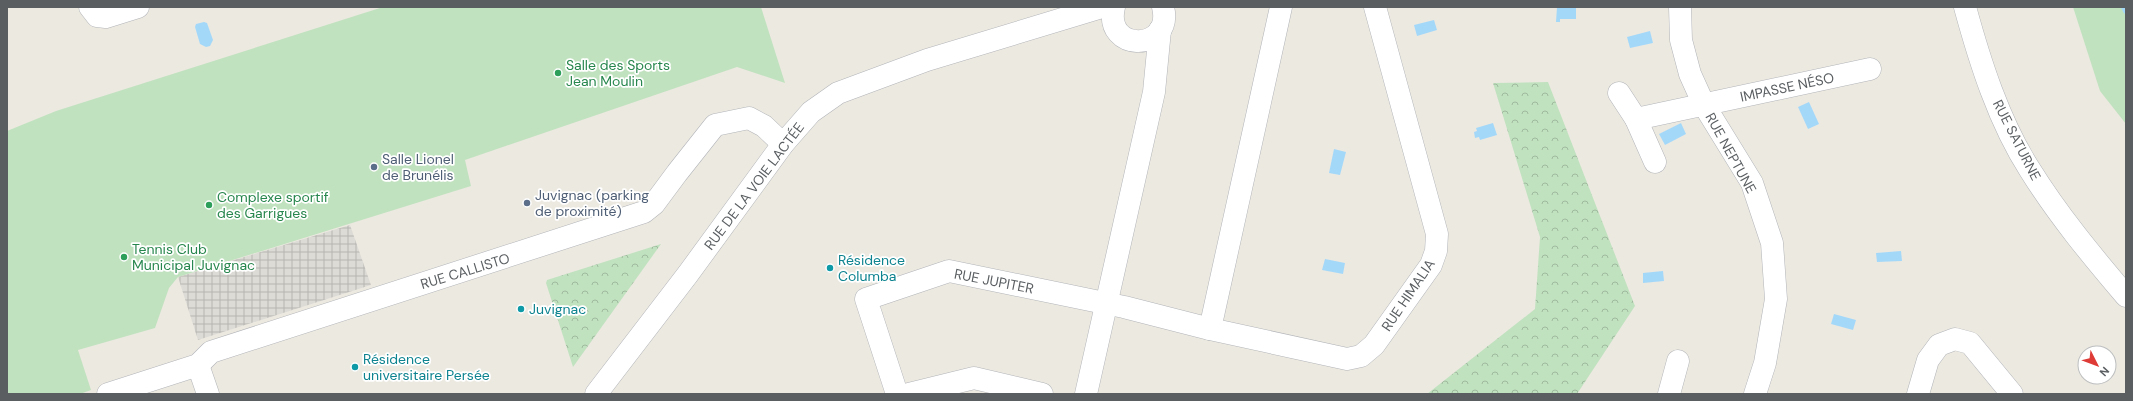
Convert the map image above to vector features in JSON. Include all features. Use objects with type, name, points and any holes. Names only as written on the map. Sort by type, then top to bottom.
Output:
[{"type":"street","points":[[90,7],[97,16],[106,17],[138,7]]},
{"type":"street","name":"RUE DE LA VOIE LACTÉE","points":[[596,394],[688,274],[783,144],[811,112],[838,93],[974,44],[1060,18],[1080,15],[1102,7]]},
{"type":"street","points":[[1119,25],[1137,42],[1146,41],[1154,37],[1164,22],[1163,7]]},
{"type":"street","points":[[1210,328],[1281,7]]},
{"type":"street","name":"RUE HIMALIA","points":[[1106,303],[1210,328],[1347,358],[1361,356],[1374,345],[1431,265],[1436,251],[1437,234],[1375,7]]},
{"type":"street","name":"RUE NEPTUNE","points":[[1680,7],[1681,40],[1690,74],[1704,105],[1752,183],[1772,243],[1776,299],[1765,363],[1755,394]]},
{"type":"street","name":"RUE SATURNE","points":[[1965,7],[1976,47],[2003,118],[2029,170],[2067,224],[2126,296]]},
{"type":"street","name":"RUE DE LA VOIE LACTÉE","points":[[1080,15],[1119,25]]},
{"type":"street","points":[[1119,25],[1155,70]]},
{"type":"street","points":[[1086,394],[1154,92],[1160,30]]},
{"type":"street","name":"IMPASSE NÉSO","points":[[1636,119],[1870,69]]},
{"type":"street","points":[[1619,93],[1636,119],[1655,162]]},
{"type":"street","name":"RUE CALLISTO","points":[[108,394],[198,365],[211,352],[644,212],[654,204],[681,167],[716,125],[749,118],[764,126],[783,144]]},
{"type":"street","name":"RUE JUPITER","points":[[897,394],[866,299],[949,271],[1106,303]]},
{"type":"street","points":[[1918,394],[1928,360],[1939,345],[1955,339],[1970,343],[2012,394]]},
{"type":"street","points":[[1670,394],[1678,361]]},
{"type":"street","points":[[198,365],[208,394]]},
{"type":"street","points":[[909,394],[974,378],[1042,394]]},
{"type":"shaded area","points":[[350,225],[371,285],[198,340],[178,277]]},
{"type":"green space","name":"Complexe sportif des Garrigues","points":[[383,7],[761,7],[785,83],[737,67],[465,160],[471,186],[178,277],[169,288],[155,328],[78,350],[91,390],[80,394],[7,394],[7,131],[56,111]]},
{"type":"green space","points":[[2073,7],[2126,7],[2126,124],[2100,91]]},
{"type":"green space","points":[[1548,82],[1635,306],[1577,394],[1427,394],[1535,309],[1540,237],[1493,83]]},
{"type":"green space","points":[[661,244],[573,367],[546,283],[547,280]]},
{"type":"water","points":[[1557,7],[1576,8],[1576,19],[1560,19],[1560,22],[1556,22]]},
{"type":"water","points":[[1434,20],[1437,30],[1417,36],[1414,25]]},
{"type":"water","points":[[204,22],[207,23],[213,40],[210,46],[206,47],[200,44],[195,27],[196,24]]},
{"type":"water","points":[[1650,31],[1653,43],[1630,48],[1627,37]]},
{"type":"water","points":[[1809,102],[1819,124],[1808,129],[1798,107]]},
{"type":"water","points":[[1493,123],[1497,135],[1480,140],[1479,137],[1475,138],[1474,132],[1477,131],[1476,128]]},
{"type":"water","points":[[1681,123],[1686,134],[1665,145],[1659,134]]},
{"type":"water","points":[[1334,149],[1346,152],[1340,175],[1329,173]]},
{"type":"water","points":[[1901,251],[1902,261],[1877,262],[1876,253]]},
{"type":"water","points":[[1325,259],[1345,263],[1343,274],[1322,270]]},
{"type":"water","points":[[1663,271],[1664,281],[1643,283],[1643,273]]},
{"type":"water","points":[[1834,314],[1856,320],[1853,330],[1831,324]]},
{"type":"waterway","points":[[2124,7],[2126,11]]},
{"type":"place","name":"Salle des Sports Jean Moulin","points":[[558,73]]},
{"type":"place","name":"Salle Lionel de Brunélis","points":[[374,167]]},
{"type":"place","name":"Juvignac (parking de proximité)","points":[[527,203]]},
{"type":"place","name":"Complexe sportif des Garrigues","points":[[209,205]]},
{"type":"place","name":"Tennis Club Municipal Juvignac","points":[[124,257]]},
{"type":"place","name":"Résidence Columba","points":[[830,268]]},
{"type":"place","name":"Juvignac","points":[[521,309]]},
{"type":"place","name":"Résidence universitaire Persée","points":[[355,367]]}]
